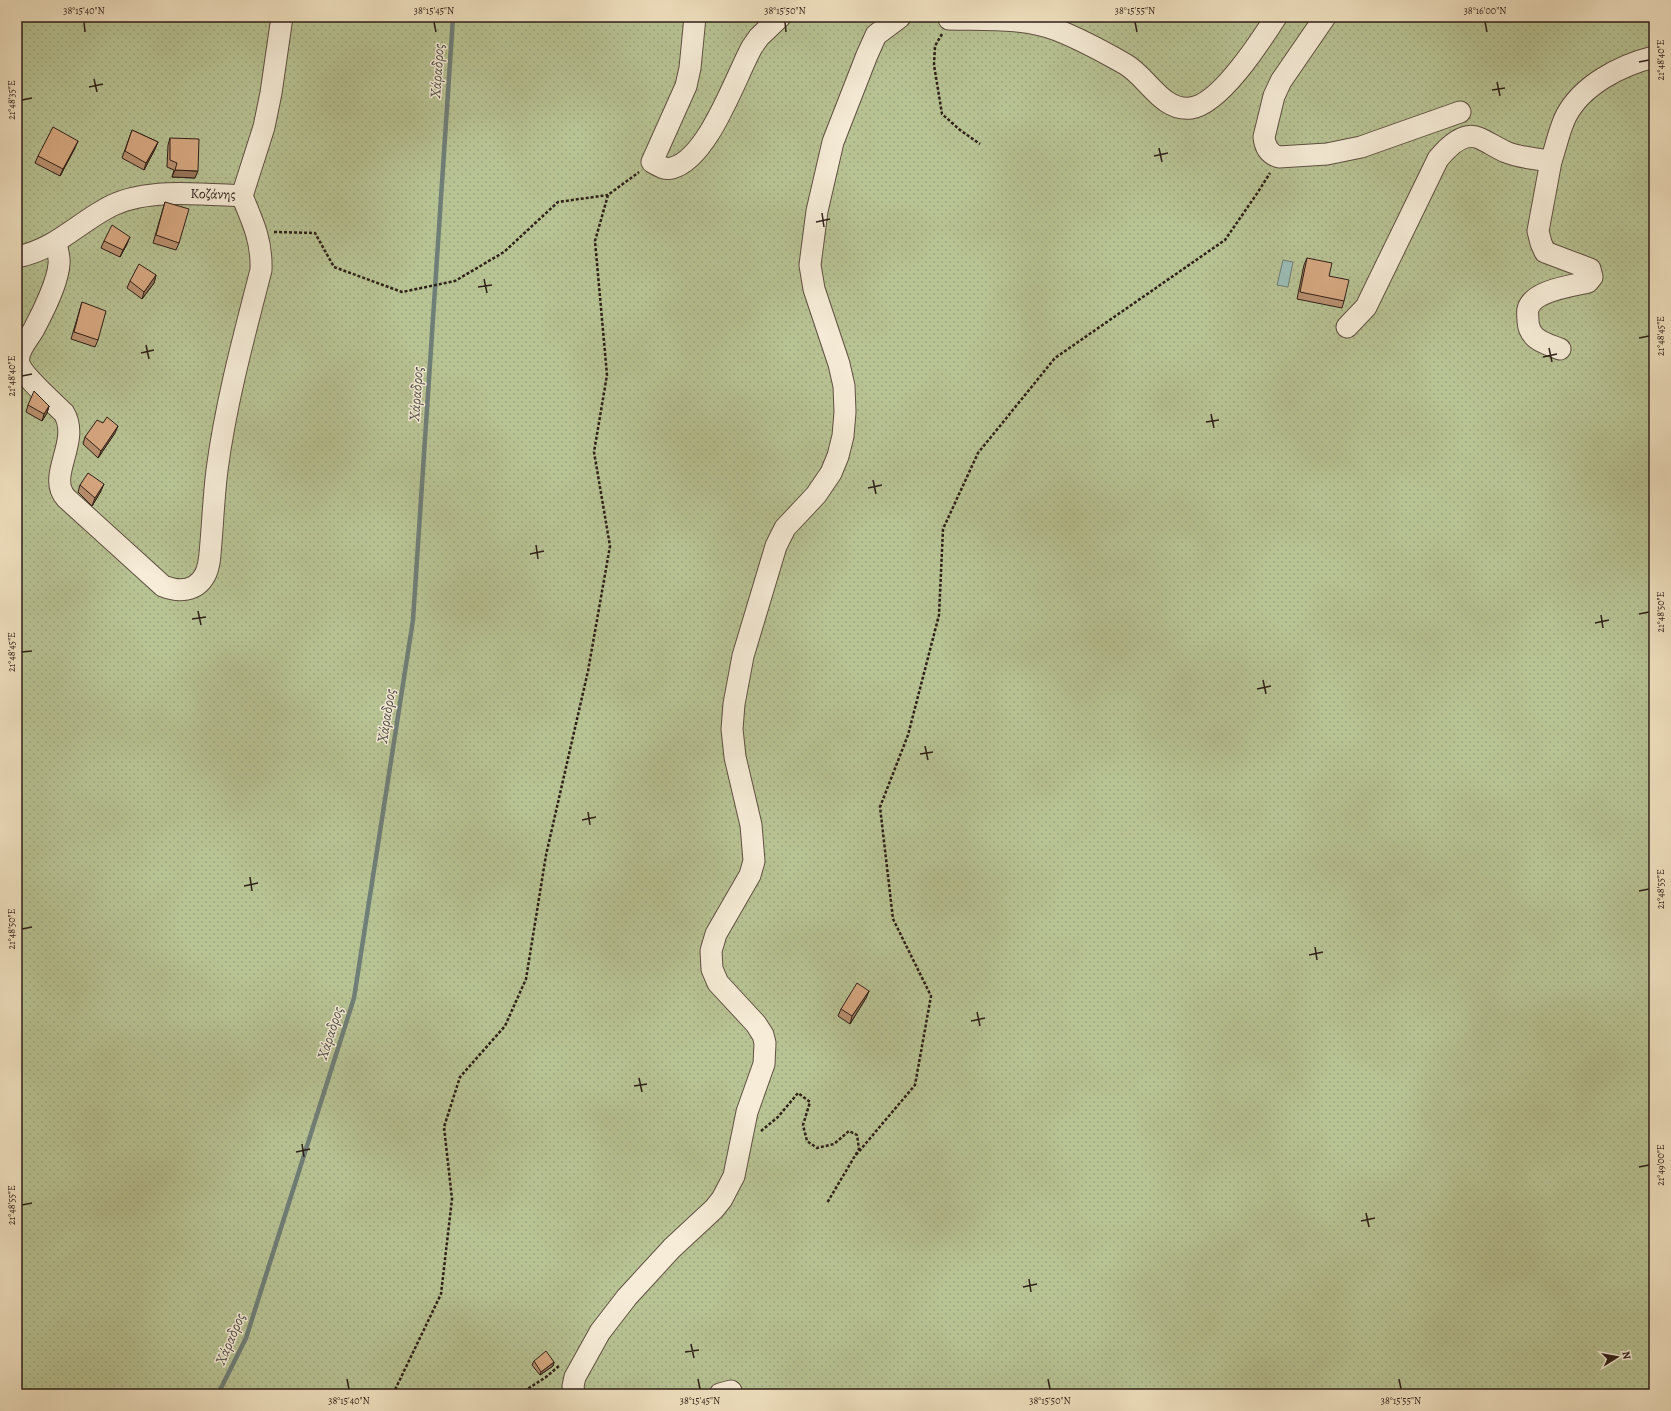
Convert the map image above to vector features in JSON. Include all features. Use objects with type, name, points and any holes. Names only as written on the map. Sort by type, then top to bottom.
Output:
[{"type":"street","name":"Κοζάνης","points":[[17,257],[41,250],[56,243],[113,205],[133,199],[159,194],[193,193],[242,196],[264,126],[271,93],[282,17]]},
{"type":"street","points":[[694,17],[690,68],[686,86],[652,162],[664,169],[672,168],[684,163],[692,156],[716,124],[752,47],[759,37],[780,17]]},
{"type":"street","points":[[574,1394],[572,1386],[575,1377],[600,1332],[627,1297],[672,1248],[714,1209],[722,1199],[734,1176],[747,1112],[764,1064],[765,1043],[763,1034],[756,1024],[718,983],[712,969],[711,951],[716,934],[750,876],[754,861],[751,825],[735,757],[732,729],[734,704],[743,656],[776,546],[784,528],[816,496],[831,473],[838,456],[843,436],[845,412],[844,386],[839,364],[814,289],[810,265],[817,211],[833,142],[867,55],[876,35],[900,17]]},
{"type":"street","points":[[950,18],[1013,21],[1057,30],[1128,66],[1170,104],[1181,109],[1202,105],[1213,98],[1252,54],[1276,17]]},
{"type":"street","points":[[1325,17],[1281,81],[1274,96],[1264,138],[1265,144],[1269,151],[1274,155],[1279,157],[1326,154],[1361,146],[1460,112]]},
{"type":"street","points":[[1560,349],[1536,339],[1529,328],[1528,309],[1536,297],[1544,293],[1588,282],[1592,277],[1590,269],[1545,252],[1541,243],[1538,231],[1551,161],[1566,117],[1579,99],[1612,73],[1654,57]]},
{"type":"street","points":[[1347,326],[1366,307],[1438,159],[1449,147],[1462,138],[1468,136],[1477,137],[1506,152],[1551,161]]},
{"type":"street","points":[[56,243],[59,256],[58,273],[35,328],[20,351],[18,357],[21,368],[68,419],[70,435],[60,476],[59,488],[66,498],[163,586],[173,590],[182,591],[199,583],[206,575],[209,560],[217,470],[232,384],[261,270],[262,254],[258,234],[242,196]]},
{"type":"path","points":[[950,18],[935,46],[934,65],[942,114],[960,130],[980,144]]},
{"type":"path","points":[[856,1155],[915,1085],[931,996],[893,919],[880,807],[908,736],[939,615],[943,529],[978,453],[1055,358],[1225,240],[1258,192],[1279,157]]},
{"type":"path","points":[[258,234],[281,231],[315,233],[334,267],[402,292],[455,281],[504,252],[558,202],[608,195],[652,162]]},
{"type":"path","points":[[393,1394],[441,1294],[452,1199],[444,1127],[460,1077],[505,1026],[526,979],[546,855],[588,671],[610,546],[594,452],[607,375],[595,241],[608,195]]},
{"type":"path","points":[[743,1133],[759,1133],[778,1117],[798,1093],[810,1102],[803,1125],[807,1141],[817,1148],[834,1144],[850,1131],[857,1135],[859,1149],[827,1203]]},
{"type":"green space","points":[[17,17],[1654,17],[1654,1394],[17,1394]]},
{"type":"water","points":[[1283,260],[1293,262],[1288,287],[1277,285]]},
{"type":"building","points":[[53,127],[78,141],[63,169],[38,156]]},
{"type":"building","points":[[132,130],[158,142],[146,163],[125,151]]},
{"type":"building","points":[[170,138],[199,139],[198,171],[175,170],[177,163],[170,160]]},
{"type":"building","points":[[165,202],[189,209],[179,243],[156,235]]},
{"type":"building","points":[[112,225],[130,237],[123,250],[104,241]]},
{"type":"building","points":[[1307,258],[1332,263],[1329,276],[1349,280],[1344,301],[1300,292]]},
{"type":"building","points":[[139,264],[156,275],[144,292],[130,281]]},
{"type":"building","points":[[82,302],[106,311],[98,340],[74,332]]},
{"type":"building","points":[[34,391],[49,406],[44,414],[28,405]]},
{"type":"building","points":[[107,417],[118,426],[101,451],[85,437],[97,420],[103,423]]},
{"type":"building","points":[[88,473],[104,484],[95,498],[80,485]]},
{"type":"building","points":[[857,983],[869,991],[852,1016],[841,1009]]},
{"type":"building","points":[[546,1351],[554,1362],[541,1372],[534,1361]]},
{"type":"waterway","name":"Χάραδρος","points":[[218,1394],[246,1338],[354,998],[413,620],[453,17]]}]
